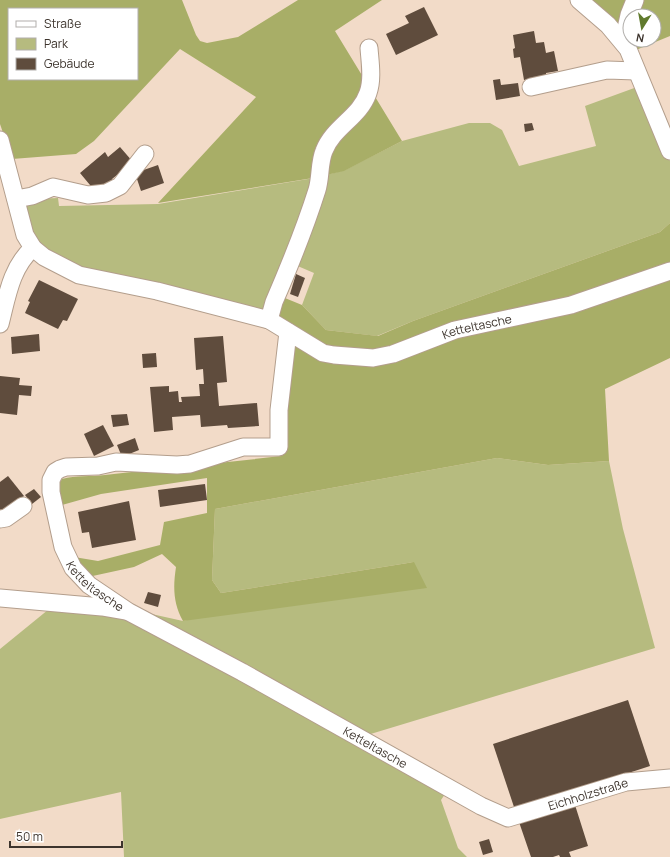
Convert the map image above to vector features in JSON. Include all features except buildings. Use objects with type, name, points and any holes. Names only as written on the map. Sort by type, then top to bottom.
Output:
[{"type":"street","points":[[579,0],[608,25],[622,41]]},
{"type":"street","points":[[269,320],[274,302],[317,188],[324,149],[335,133],[364,103],[368,92],[370,75],[369,48]]},
{"type":"street","points":[[626,48],[670,151]]},
{"type":"street","points":[[531,86],[607,70],[636,71]]},
{"type":"street","name":"Ketteltasche","points":[[0,140],[16,199],[21,225],[33,248],[60,267],[79,274],[158,291],[269,320],[323,353],[379,358],[455,330],[571,305],[670,271]]},
{"type":"street","points":[[16,199],[32,196],[53,187],[88,195],[106,193],[120,186],[145,154]]},
{"type":"street","points":[[0,324],[14,274],[23,256],[33,248]]},
{"type":"street","name":"Ketteltasche","points":[[288,332],[279,410],[279,447],[242,447],[190,464],[178,465],[116,462],[98,466],[66,466],[53,476],[51,492],[63,547],[73,568],[89,585],[129,612],[236,668],[481,806],[508,818]]},
{"type":"street","points":[[0,519],[6,518],[23,506]]},
{"type":"street","points":[[0,598],[102,607],[129,612]]},
{"type":"street","name":"Eichholzstraße","points":[[508,818],[626,782],[670,778]]},
{"type":"green space","points":[[0,0],[182,0],[196,35],[200,41],[207,43],[238,37],[298,0],[382,0],[335,31],[402,141],[344,171],[313,178],[158,203],[256,97],[180,49],[94,141],[76,154],[12,159],[0,124]]},
{"type":"green space","points":[[590,0],[670,0],[670,36],[662,39],[662,8],[622,8],[622,41]]},
{"type":"green space","points":[[628,48],[641,48],[631,52]]},
{"type":"green space","points":[[637,87],[670,161],[670,223],[660,232],[413,321],[377,336],[326,330],[302,305],[314,273],[293,264],[326,175],[345,170],[402,141],[469,123],[490,123],[502,130],[519,166],[596,146],[585,106]]},
{"type":"green space","points":[[314,178],[301,221],[262,312],[72,265],[47,250],[33,236],[23,203],[33,199],[58,198],[59,206],[158,204]]},
{"type":"green space","points":[[670,223],[670,269],[393,352],[334,353],[278,321],[280,296],[302,305],[326,330],[378,336],[413,321],[660,232]]},
{"type":"green space","points":[[670,276],[670,358],[605,389],[609,461],[548,465],[497,458],[215,509],[212,580],[221,593],[414,562],[427,588],[183,621],[177,608],[175,595],[174,581],[176,567],[162,554],[134,567],[88,577],[74,557],[98,561],[160,545],[164,522],[207,513],[207,478],[101,494],[62,505],[56,489],[62,479],[281,456],[282,415],[293,339],[379,361]]},
{"type":"green space","points":[[497,458],[548,465],[609,461],[623,529],[655,648],[364,736],[138,611],[183,621],[414,562],[221,593],[212,580],[215,509]]},
{"type":"green space","points":[[54,605],[108,610],[447,791],[441,800],[458,848],[467,857],[124,857],[121,792],[0,819],[0,649]]}]
